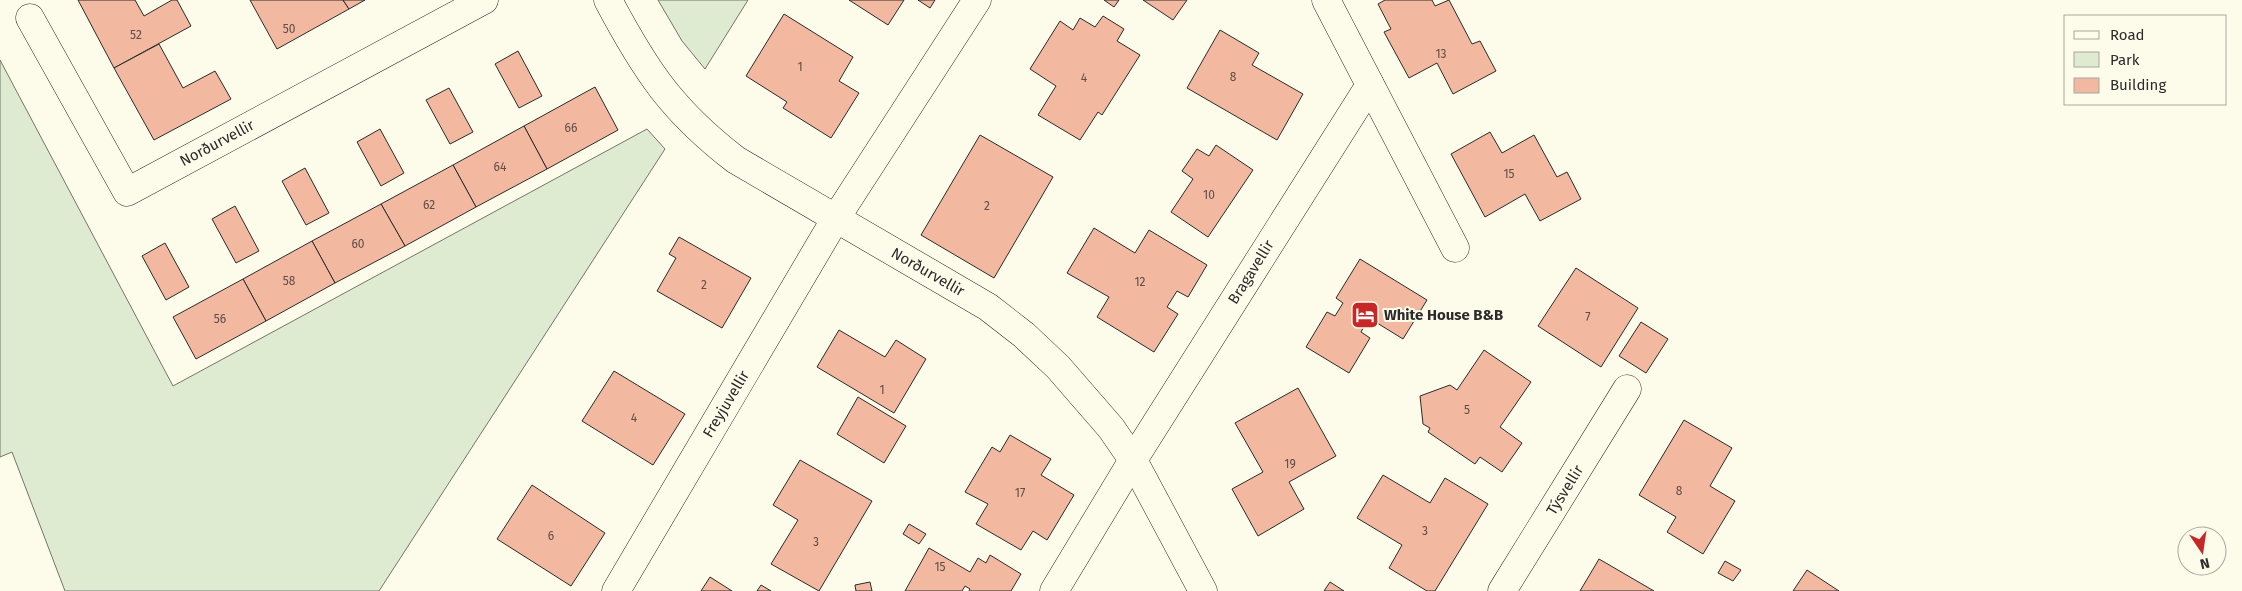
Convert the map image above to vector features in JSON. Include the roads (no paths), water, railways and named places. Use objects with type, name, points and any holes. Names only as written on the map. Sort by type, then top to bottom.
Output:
[{"type":"street","name":"Norðurvellir","points":[[30,18],[127,192],[484,0]]},
{"type":"street","name":"Norðurvellir","points":[[608,0],[644,66],[683,115],[709,139],[736,160],[988,307],[1024,335],[1085,396],[1133,460],[1202,591]]},
{"type":"street","points":[[836,218],[977,0]]},
{"type":"street","points":[[1326,0],[1455,248]]},
{"type":"street","name":"Bragavellir","points":[[1133,460],[1370,85]]},
{"type":"street","name":"Freyjuvellir","points":[[616,591],[836,218]]},
{"type":"street","name":"Týsvellir","points":[[1502,591],[1627,388]]},
{"type":"street","points":[[1054,591],[1133,460]]},
{"type":"place","name":"White House B&B","points":[[1365,315]]}]
